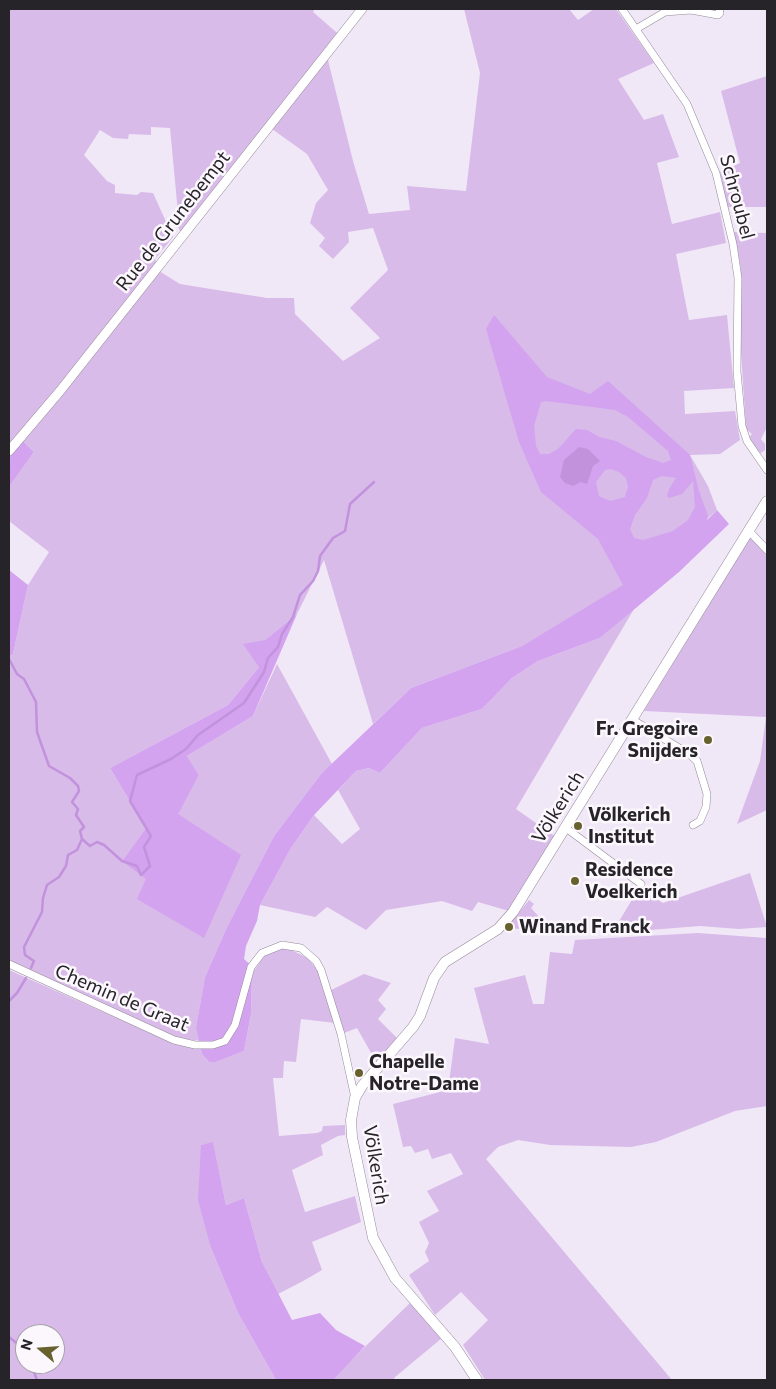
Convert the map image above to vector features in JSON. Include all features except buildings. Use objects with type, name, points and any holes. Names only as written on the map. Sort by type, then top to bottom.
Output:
[{"type":"main road","name":"Völkerich","points":[[477,1380],[455,1347],[396,1278],[373,1238],[368,1224],[364,1187],[352,1138],[351,1120],[355,1098],[362,1086],[413,1027],[420,1016],[438,970],[454,955],[488,936],[505,922],[566,828],[767,501]]},
{"type":"street","name":"Rue de Grunebempt","points":[[9,451],[60,391],[362,9]]},
{"type":"street","name":"Schroubel","points":[[622,9],[687,104],[716,173],[733,244],[738,278],[737,370],[742,426],[747,441],[767,470]]},
{"type":"street","points":[[636,29],[665,12],[691,10],[718,15],[720,13],[719,9]]},
{"type":"street","points":[[749,530],[767,550]]},
{"type":"street","points":[[633,720],[689,754],[697,761],[707,794],[706,807],[700,821],[693,825]]},
{"type":"street","points":[[566,828],[641,884]]},
{"type":"street","name":"Chemin de Graat","points":[[9,964],[174,1040],[208,1046],[220,1044],[230,1035],[235,1025],[250,967],[262,953],[282,945],[301,948],[316,961],[321,970],[341,1034],[355,1098]]},
{"type":"shaded area","points":[[9,9],[315,9],[313,12],[343,38],[328,60],[353,161],[369,214],[410,210],[407,186],[466,191],[480,73],[464,9],[569,9],[578,20],[594,9],[616,9],[654,63],[618,79],[644,120],[663,114],[679,157],[657,163],[672,224],[720,212],[726,243],[676,254],[689,320],[727,315],[734,388],[684,391],[685,414],[735,411],[740,440],[720,454],[690,455],[708,486],[717,510],[647,572],[522,646],[411,688],[373,724],[324,560],[297,614],[265,640],[259,667],[228,705],[110,768],[146,828],[122,861],[177,814],[199,775],[187,756],[253,716],[277,664],[332,764],[321,774],[274,836],[227,927],[205,977],[196,1027],[201,1041],[177,1038],[9,961],[9,656],[13,654],[28,585],[49,552],[9,521],[9,487],[34,452],[23,441],[9,458]],"holes":[[[151,127],[170,128],[178,213],[176,223],[184,239],[272,129],[307,154],[328,190],[316,203],[310,223],[325,238],[319,246],[333,259],[349,242],[348,232],[373,228],[388,270],[350,308],[380,338],[343,361],[295,314],[294,298],[267,298],[180,284],[159,271],[155,259],[173,237],[153,193],[141,192],[137,195],[115,193],[115,185],[107,181],[84,155],[100,130],[113,138],[128,139],[129,134],[151,135]]]},
{"type":"shaded area","points":[[767,76],[767,207],[727,207],[720,172],[740,163],[721,91]]},
{"type":"shaded area","points":[[734,232],[767,233],[767,427],[761,439],[765,444],[765,450],[761,453],[756,450],[748,438],[752,434],[746,429],[740,337],[741,269]]},
{"type":"shaded area","points":[[494,315],[547,377],[590,394],[608,381],[690,455],[699,491],[708,516],[707,520],[717,510],[729,524],[679,572],[600,638],[538,661],[512,678],[482,709],[422,728],[380,773],[369,768],[356,771],[314,815],[291,848],[260,905],[257,921],[246,946],[244,959],[255,969],[252,974],[251,1014],[244,1051],[216,1062],[209,1062],[202,1054],[196,1027],[205,977],[227,927],[274,836],[321,774],[411,688],[522,646],[623,585],[598,539],[541,492],[519,442],[486,329]],"holes":[[[546,401],[615,410],[628,417],[668,451],[671,460],[663,463],[646,457],[616,441],[599,437],[587,430],[576,429],[558,449],[549,454],[540,454],[536,446],[534,426],[541,402]],[[610,469],[619,472],[626,478],[628,487],[625,497],[610,501],[599,496],[596,482],[605,470]],[[662,476],[676,478],[669,489],[667,496],[669,498],[682,494],[693,481],[695,507],[688,520],[673,531],[643,540],[634,538],[630,529],[635,515],[647,498],[653,480]]]},
{"type":"shaded area","points":[[23,441],[34,452],[9,487],[9,458]]},
{"type":"shaded area","points":[[579,447],[588,449],[600,461],[593,466],[587,484],[581,482],[573,486],[565,483],[560,477],[564,460]]},
{"type":"shaded area","points":[[750,537],[767,553],[767,810],[737,824],[760,761],[766,717],[644,711]]},
{"type":"shaded area","points":[[9,570],[28,585],[13,654],[9,656]]},
{"type":"shaded area","points":[[634,609],[516,809],[556,837],[509,911],[478,902],[472,911],[442,901],[386,910],[366,930],[327,907],[315,917],[260,905],[291,848],[314,815],[342,844],[360,829],[338,790],[356,771],[369,768],[380,773],[422,728],[482,709],[512,678],[538,661],[600,638]]},
{"type":"shaded area","points":[[297,614],[253,716],[187,756],[199,775],[178,814],[241,855],[204,938],[137,899],[146,879],[122,861],[146,828],[110,768],[228,705],[259,667],[243,644],[265,640]]},
{"type":"shaded area","points":[[750,873],[767,927],[739,929],[700,926],[612,933],[639,888],[663,903]]},
{"type":"shaded area","points":[[529,900],[534,904],[531,908],[541,919],[551,922],[550,933],[511,928],[512,921]]},
{"type":"shaded area","points":[[698,933],[767,938],[767,1106],[735,1111],[656,1142],[631,1147],[550,1145],[518,1140],[498,1147],[486,1159],[672,1380],[485,1380],[463,1345],[488,1320],[461,1292],[435,1315],[409,1275],[429,1261],[425,1252],[429,1243],[419,1222],[439,1211],[427,1191],[463,1174],[451,1153],[432,1159],[428,1149],[415,1153],[411,1146],[403,1147],[393,1104],[448,1090],[455,1038],[489,1044],[474,988],[525,975],[533,1004],[544,1004],[550,952],[572,954],[575,940]]},
{"type":"shaded area","points":[[280,949],[289,949],[308,958],[319,973],[325,993],[364,974],[391,983],[378,1000],[386,1009],[378,1019],[401,1042],[379,1067],[357,1028],[339,1035],[335,1023],[301,1019],[296,1062],[284,1061],[283,1078],[273,1078],[279,1136],[317,1133],[322,1131],[323,1126],[345,1125],[345,1135],[338,1136],[321,1145],[323,1155],[292,1170],[305,1212],[355,1196],[361,1222],[312,1242],[322,1270],[278,1294],[262,1262],[244,1198],[226,1205],[213,1143],[201,1145],[211,1248],[238,1313],[276,1380],[9,1380],[9,970],[166,1040],[201,1048],[202,1054],[209,1062],[216,1062],[244,1051],[251,1014],[252,974],[264,956]]},
{"type":"shaded area","points":[[213,1142],[226,1205],[244,1198],[262,1262],[292,1320],[320,1313],[336,1330],[365,1346],[333,1380],[276,1380],[238,1313],[211,1248],[198,1200],[201,1145]]},
{"type":"shaded area","points":[[410,1303],[442,1338],[394,1378],[395,1380],[333,1380],[334,1377]]},
{"type":"waterway","points":[[82,839],[90,846],[97,842],[104,845],[122,861],[137,866],[141,875],[150,866],[144,847],[151,836],[130,801],[137,775],[171,759],[186,749],[198,735],[244,703],[264,672],[268,658],[278,647],[282,634],[293,617],[300,595],[313,581],[318,571],[320,556],[333,538],[345,531],[350,504],[374,482]]},
{"type":"waterway","points":[[9,659],[17,674],[24,679],[36,702],[37,732],[49,766],[70,778],[78,786],[79,791],[72,802],[78,809],[76,815],[84,827],[80,831],[82,839],[77,850],[68,855],[66,866],[59,877],[47,885],[43,898],[42,912],[24,947],[25,955],[34,961],[31,968]]},
{"type":"waterway","points":[[9,1001],[17,993],[26,978]]},
{"type":"waterway","points":[[9,1337],[15,1342]]},
{"type":"waterway","points":[[35,1374],[37,1380]]},
{"type":"place","name":"Fr. Gregoire Snijders","points":[[708,740]]},
{"type":"place","name":"Völkerich Institut","points":[[578,826]]},
{"type":"place","name":"Residence Voelkerich","points":[[575,881]]},
{"type":"place","name":"Winand Franck","points":[[509,927]]},
{"type":"place","name":"Chapelle Notre-Dame","points":[[359,1073]]}]
